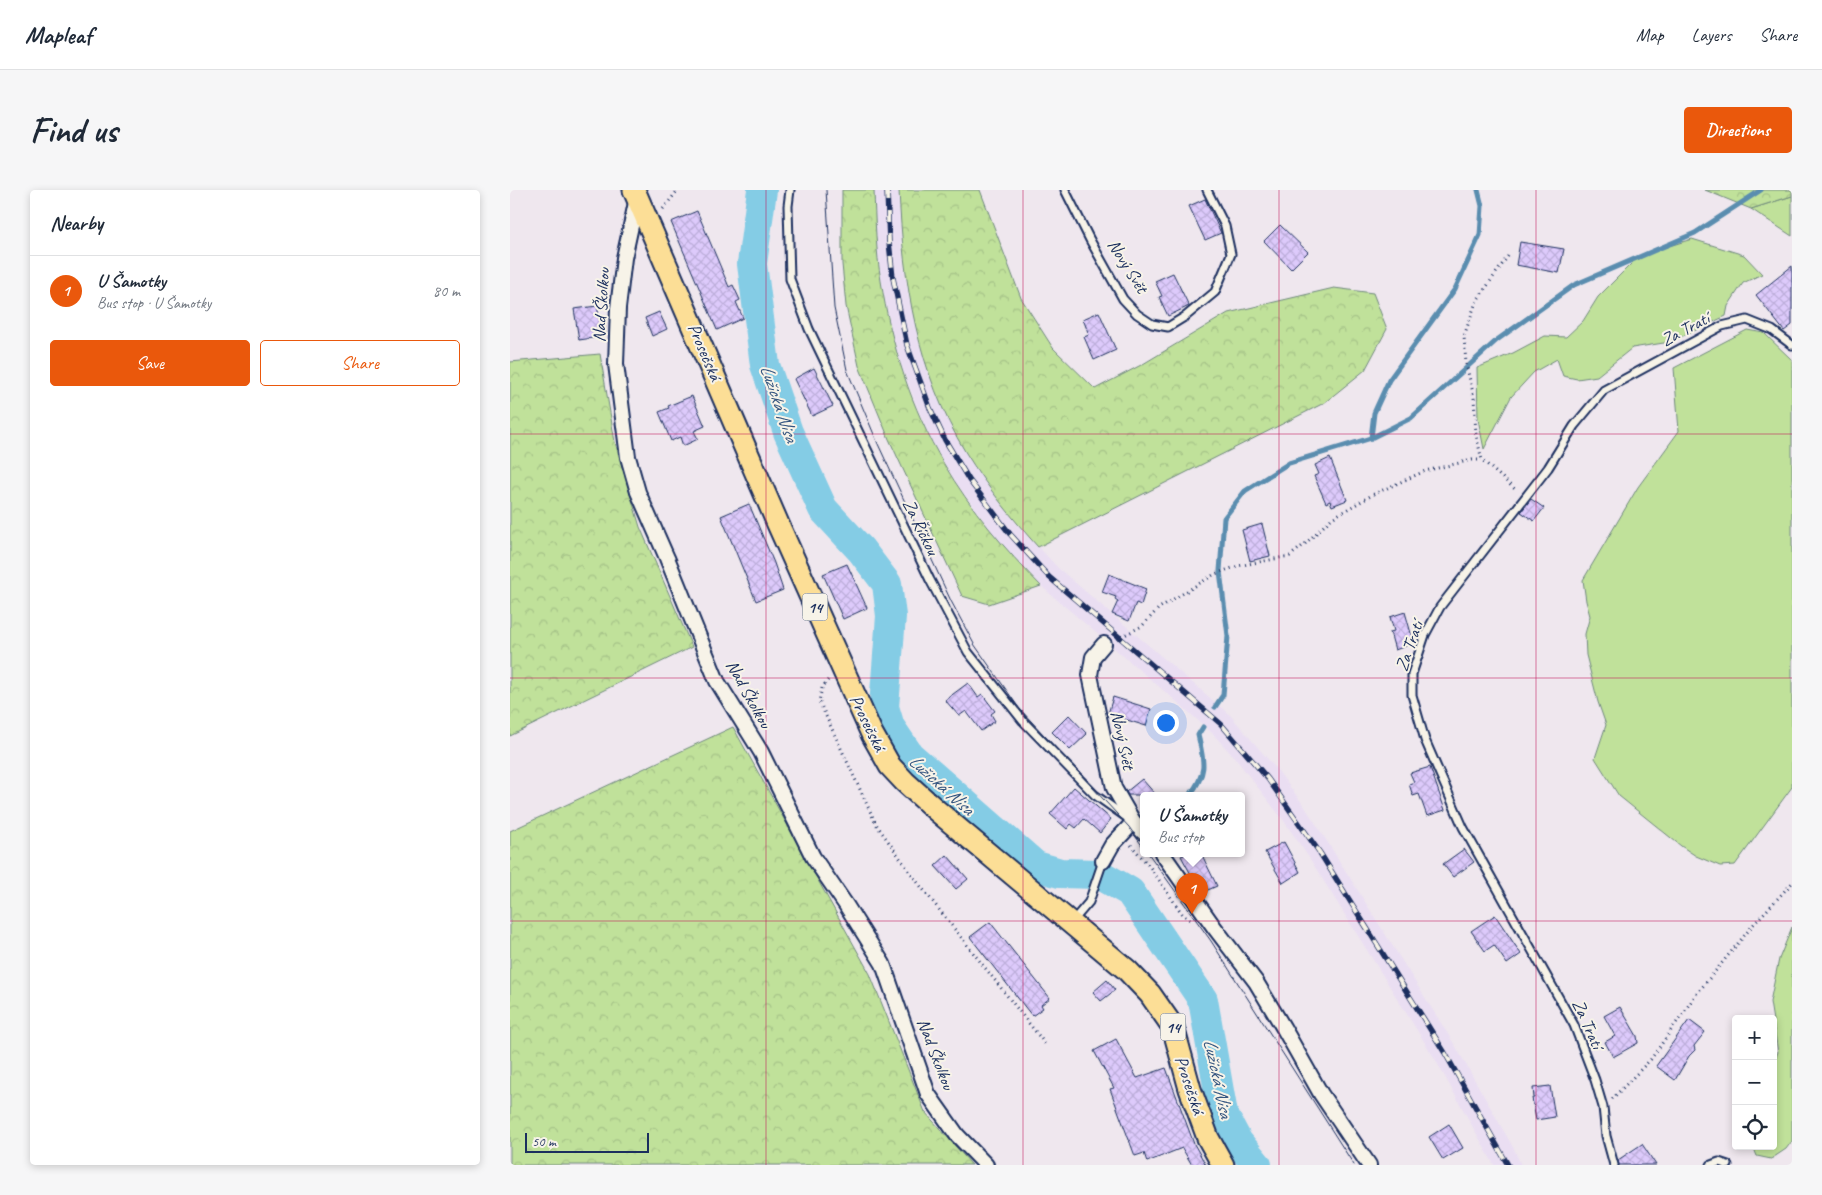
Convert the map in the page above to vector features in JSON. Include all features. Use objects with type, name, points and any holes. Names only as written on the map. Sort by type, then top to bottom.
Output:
[{"type":"main road","name":"Prosečská","points":[[636,194],[778,524],[872,734],[890,766],[936,810],[1127,970],[1150,994],[1164,1012],[1172,1027],[1190,1089],[1208,1138],[1223,1165]]},
{"type":"street","name":"Nad Školkou","points":[[636,194],[624,258],[618,308],[616,364],[628,457],[638,492],[718,681],[760,752],[813,858],[846,905],[883,964],[928,1094],[957,1135],[986,1165]]},
{"type":"street","name":"Nový Svět","points":[[1104,644],[1093,657],[1090,675],[1114,788],[1133,821],[1140,829]]},
{"type":"street","points":[[1103,861],[1112,844],[1133,821]]},
{"type":"street","points":[[1165,857],[1214,927],[1256,982],[1321,1094],[1369,1165]]},
{"type":"lane","name":"Za Říčkou","points":[[790,190],[790,279],[809,329],[930,580],[968,652],[1023,721],[1108,805],[1133,821]]},
{"type":"lane","name":"Nový Svět","points":[[1065,190],[1123,299],[1136,314],[1152,324],[1168,326],[1186,316],[1215,292],[1231,254],[1226,226],[1207,190]]},
{"type":"lane","name":"Za Tratí","points":[[1614,1165],[1606,1136],[1603,1107],[1574,1025],[1463,827],[1425,740],[1412,695],[1412,674],[1425,635],[1440,607],[1548,468],[1574,426],[1604,390],[1722,326],[1747,320],[1772,330],[1792,345]]},
{"type":"lane","points":[[1071,923],[1089,902],[1103,861]]},
{"type":"lane","points":[[1711,1165],[1719,1162],[1728,1165]]},
{"type":"path","points":[[1508,256],[1476,302],[1464,336],[1466,364],[1474,397],[1476,435],[1482,460],[1525,498]]},
{"type":"path","points":[[1104,644],[1142,626],[1159,608],[1215,574],[1238,566],[1290,556],[1332,518],[1374,494],[1425,470],[1472,460],[1482,460]]},
{"type":"path","points":[[844,671],[829,679],[822,688],[819,701],[876,824],[915,879],[1046,1045]]},
{"type":"path","points":[[1121,834],[1140,856]]},
{"type":"path","points":[[1141,857],[1183,916],[1191,921]]},
{"type":"path","points":[[1603,1107],[1651,1059],[1696,996],[1754,925],[1792,883]]},
{"type":"shaded area","points":[[874,190],[899,190],[901,241],[905,276],[919,342],[956,434],[979,473],[1019,526],[1058,568],[1230,715],[1278,771],[1305,807],[1456,1047],[1514,1149],[1521,1165],[1494,1165],[1435,1059],[1310,859],[1284,821],[1235,758],[1212,733],[1183,707],[1041,586],[1000,542],[959,487],[934,446],[895,349],[881,280],[876,243]]},
{"type":"green space","points":[[842,190],[874,190],[878,258],[890,328],[912,398],[932,443],[954,481],[977,513],[1014,558],[1041,586],[989,604],[962,596],[889,439],[859,366],[846,306],[842,264]]},
{"type":"green space","points":[[899,190],[980,190],[1021,298],[1053,348],[1095,389],[1143,364],[1228,313],[1334,288],[1373,293],[1387,329],[1365,370],[1324,403],[1038,547],[1000,502],[974,466],[949,422],[935,391],[924,359],[909,293],[904,259]]},
{"type":"green space","points":[[1705,190],[1792,190],[1792,196],[1751,209]]},
{"type":"green space","points":[[1792,196],[1792,236],[1751,209]]},
{"type":"green space","points":[[1692,239],[1744,255],[1762,274],[1743,283],[1728,306],[1726,316],[1670,342],[1632,348],[1597,376],[1577,379],[1563,376],[1557,359],[1534,372],[1511,397],[1484,449],[1478,419],[1477,368],[1513,353],[1545,336],[1566,337],[1583,321],[1598,297],[1640,255]]},
{"type":"green space","points":[[1747,330],[1764,333],[1792,360],[1792,787],[1735,865],[1720,866],[1696,856],[1681,846],[1619,796],[1595,758],[1606,725],[1586,655],[1585,634],[1590,616],[1583,580],[1638,487],[1679,431],[1674,368]]},
{"type":"green space","points":[[600,354],[615,442],[640,527],[692,647],[510,736],[510,362]]},
{"type":"green space","points":[[733,727],[870,974],[925,1112],[972,1165],[510,1165],[510,831]]},
{"type":"green space","points":[[1792,927],[1792,1141],[1786,1149],[1771,1159],[1757,1156],[1755,1150],[1777,1150],[1777,1015],[1772,1015],[1770,1002],[1779,959]]},
{"type":"building","points":[[1205,199],[1221,233],[1205,240],[1189,206]]},
{"type":"building","points":[[697,211],[729,287],[733,285],[740,300],[736,302],[743,318],[717,330],[671,222]]},
{"type":"building","points":[[1280,225],[1308,252],[1291,269],[1264,241]]},
{"type":"building","points":[[1520,242],[1564,249],[1559,273],[1516,265]]},
{"type":"building","points":[[1792,266],[1792,325],[1784,331],[1756,295]]},
{"type":"building","points":[[1173,273],[1189,306],[1168,316],[1159,297],[1162,296],[1155,281]]},
{"type":"building","points":[[597,306],[600,320],[604,320],[606,336],[579,340],[574,309]]},
{"type":"building","points":[[659,312],[667,329],[652,336],[645,318]]},
{"type":"building","points":[[1099,312],[1116,350],[1094,360],[1084,337],[1089,335],[1083,319]]},
{"type":"building","points":[[814,368],[833,406],[812,416],[794,379]]},
{"type":"building","points":[[692,396],[705,426],[694,431],[698,439],[683,446],[680,437],[671,441],[659,412]]},
{"type":"building","points":[[1330,458],[1347,500],[1332,506],[1330,501],[1326,503],[1314,476],[1319,474],[1315,465]]},
{"type":"building","points":[[1531,499],[1544,508],[1534,521],[1521,512]]},
{"type":"building","points":[[749,504],[774,563],[783,590],[756,601],[721,516]]},
{"type":"building","points":[[1262,524],[1270,556],[1250,561],[1242,530]]},
{"type":"building","points":[[847,564],[867,608],[843,619],[823,574]]},
{"type":"building","points":[[1109,574],[1146,589],[1141,605],[1136,603],[1129,621],[1112,614],[1118,601],[1115,599],[1116,597],[1102,592]]},
{"type":"building","points":[[1405,612],[1412,637],[1406,646],[1395,650],[1390,632],[1394,631],[1390,617]]},
{"type":"building","points":[[968,683],[978,697],[982,694],[995,711],[991,714],[995,721],[981,731],[966,711],[959,716],[945,700]]},
{"type":"building","points":[[1113,697],[1151,709],[1146,726],[1108,714]]},
{"type":"building","points":[[1069,715],[1087,734],[1070,750],[1052,732]]},
{"type":"building","points":[[1430,767],[1445,810],[1427,816],[1419,794],[1413,796],[1409,784],[1414,782],[1410,773]]},
{"type":"building","points":[[1142,779],[1153,792],[1140,792],[1140,795],[1128,795],[1126,792]]},
{"type":"building","points":[[1074,787],[1111,819],[1100,833],[1084,819],[1076,828],[1071,824],[1067,829],[1050,814]]},
{"type":"building","points":[[1284,842],[1300,872],[1283,883],[1265,852]]},
{"type":"building","points":[[1464,849],[1474,862],[1453,877],[1443,864]]},
{"type":"building","points":[[947,855],[968,879],[956,889],[935,866]]},
{"type":"building","points":[[1182,857],[1203,857],[1217,886],[1201,893]]},
{"type":"building","points":[[1495,915],[1521,954],[1507,964],[1494,945],[1485,951],[1471,931]]},
{"type":"building","points":[[990,922],[1050,998],[1041,1005],[1043,1008],[1032,1016],[970,937]]},
{"type":"building","points":[[1107,980],[1115,990],[1101,1001],[1093,992]]},
{"type":"building","points":[[1620,1007],[1637,1036],[1638,1043],[1613,1057],[1605,1042],[1615,1036],[1604,1016]]},
{"type":"building","points":[[1689,1020],[1705,1032],[1694,1046],[1695,1050],[1689,1056],[1675,1080],[1656,1066]]},
{"type":"building","points":[[1116,1039],[1137,1078],[1166,1068],[1194,1144],[1206,1165],[1192,1165],[1182,1148],[1147,1162],[1144,1153],[1135,1156],[1110,1089],[1114,1088],[1094,1051]]},
{"type":"building","points":[[1550,1086],[1555,1117],[1536,1120],[1532,1098],[1534,1098],[1533,1088]]},
{"type":"building","points":[[1449,1124],[1463,1148],[1443,1160],[1429,1137]]},
{"type":"building","points":[[1642,1144],[1656,1165],[1619,1165],[1618,1160]]},
{"type":"waterway","name":"Lužická Nisa","points":[[762,190],[752,264],[765,365],[788,432],[823,509],[861,550],[887,584],[891,616],[884,707],[890,727],[909,755],[1036,866],[1060,873],[1099,874],[1130,892],[1203,1000],[1223,1114],[1238,1142],[1257,1165]]},
{"type":"waterway","points":[[1215,707],[1223,695],[1228,636],[1220,571],[1224,518],[1245,491],[1289,463],[1371,438],[1374,413],[1389,380],[1455,289],[1480,235],[1482,206],[1478,190]]},
{"type":"waterway","points":[[1371,438],[1411,418],[1497,340],[1574,285],[1695,233],[1761,190]]},
{"type":"waterway","points":[[1192,792],[1202,773],[1203,760],[1198,735],[1203,727]]},
{"type":"tram line","points":[[826,190],[834,308],[847,370],[878,444],[951,601],[974,644],[1019,708],[1129,827],[1140,843]]},
{"type":"tram line","points":[[1151,857],[1211,941],[1354,1165]]},
{"type":"railway","points":[[887,190],[889,242],[893,278],[907,345],[930,408],[945,440],[969,480],[1010,534],[1049,577],[1221,724],[1268,779],[1320,853],[1445,1053],[1508,1165]]},
{"type":"place","name":"U Šamotky","points":[[1192,914]]}]
